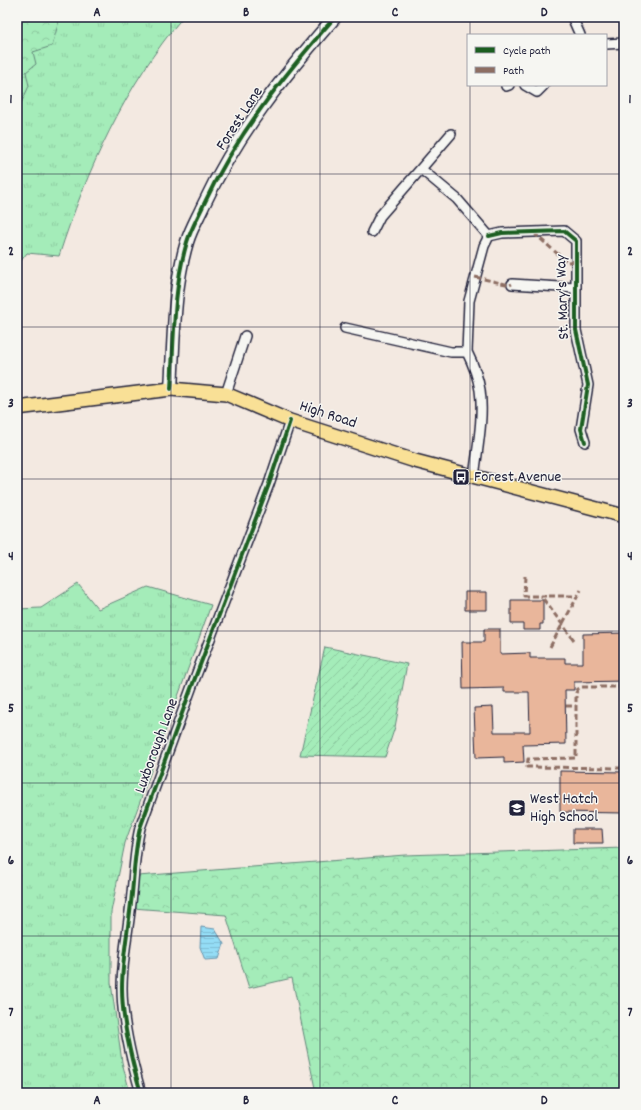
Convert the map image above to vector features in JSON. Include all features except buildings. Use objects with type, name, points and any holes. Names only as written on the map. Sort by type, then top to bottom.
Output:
[{"type":"main road","name":"High Road","points":[[17,408],[171,389],[226,394],[290,421],[415,461],[474,478],[624,516]]},
{"type":"street","name":"Forest Lane","points":[[171,389],[176,294],[187,241],[211,189],[239,140],[277,84],[335,17]]},
{"type":"street","points":[[572,17],[580,34]]},
{"type":"street","points":[[607,44],[624,44]]},
{"type":"street","points":[[527,86],[537,92],[543,86]]},
{"type":"street","points":[[372,232],[380,216],[451,134]]},
{"type":"street","points":[[421,169],[457,199],[489,236],[484,246],[469,301],[467,352],[474,368],[480,390],[481,408],[474,478]]},
{"type":"street","name":"St. Mary's Way","points":[[489,236],[502,233],[564,231],[576,242],[576,330],[588,385],[582,429],[585,442]]},
{"type":"street","points":[[512,284],[532,287],[576,288]]},
{"type":"street","points":[[345,328],[452,352],[467,352]]},
{"type":"street","points":[[226,394],[245,336]]},
{"type":"street","name":"Luxborough Lane","points":[[141,1093],[127,1034],[122,988],[123,962],[136,848],[140,828],[269,484],[290,421]]},
{"type":"green space","points":[[17,17],[183,17],[162,43],[143,71],[110,130],[82,193],[59,256],[27,253],[17,266]]},
{"type":"green space","points":[[17,17],[60,17],[52,46],[33,52],[36,64],[26,72],[29,86],[17,112]]},
{"type":"green space","points":[[78,584],[98,609],[148,587],[211,605],[125,843],[111,912],[111,983],[122,1062],[130,1093],[17,1093],[17,609],[41,608]]},
{"type":"green space","points":[[325,647],[407,664],[395,727],[385,757],[300,755]]},
{"type":"green space","points":[[624,848],[624,1093],[316,1093],[292,978],[249,988],[226,915],[132,908],[138,876],[405,855]]},
{"type":"water","points":[[201,927],[215,929],[224,944],[219,959],[205,960],[200,947]]},
{"type":"marked path","points":[[536,232],[536,235],[567,262],[576,261]]},
{"type":"marked path","points":[[475,277],[510,285],[512,284]]},
{"type":"marked path","points":[[525,576],[524,596],[541,596]]},
{"type":"marked path","points":[[550,647],[581,590]]},
{"type":"marked path","points":[[574,596],[541,596],[574,640]]},
{"type":"marked path","points":[[624,687],[582,687],[578,689],[576,693],[576,758],[528,759],[527,767],[624,768]]},
{"type":"marked path","points":[[566,706],[576,706]]},
{"type":"cycle path","points":[[171,389],[175,315],[179,278],[187,242],[193,228],[216,180],[246,130],[298,61],[335,17]]},
{"type":"cycle path","points":[[489,236],[502,233],[564,231],[576,241],[576,330],[588,385],[581,429],[585,442]]},
{"type":"cycle path","points":[[141,1093],[128,1041],[122,1001],[124,956],[138,837],[192,686],[269,484],[290,421]]},
{"type":"place","name":"Forest Avenue","points":[[461,477]]},
{"type":"place","name":"West Hatch High School","points":[[517,808]]}]
